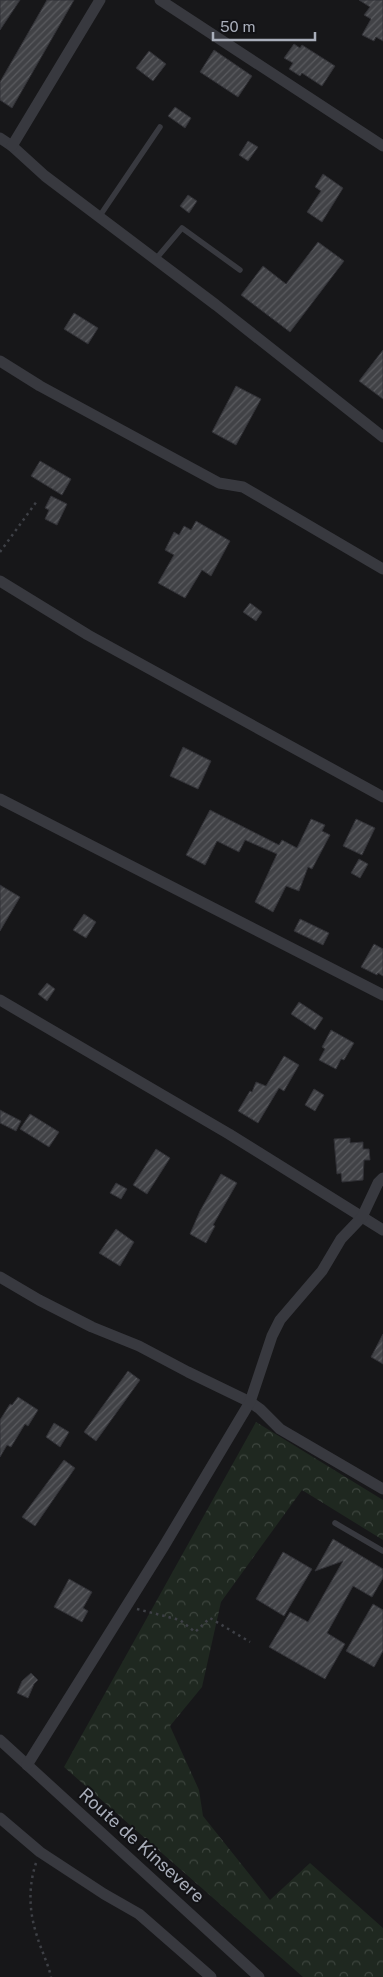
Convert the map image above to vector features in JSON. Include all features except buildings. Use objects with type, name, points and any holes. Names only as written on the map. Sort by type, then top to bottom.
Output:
[{"type":"street","points":[[12,146],[100,0]]},
{"type":"street","points":[[160,0],[383,146]]},
{"type":"street","points":[[0,138],[12,146],[45,176],[383,437]]},
{"type":"street","points":[[0,361],[40,386],[219,483],[243,486],[383,568]]},
{"type":"street","points":[[0,581],[88,635],[383,797]]},
{"type":"street","points":[[0,799],[383,995]]},
{"type":"street","points":[[0,1000],[229,1134],[383,1230]]},
{"type":"street","points":[[28,1765],[126,1608],[250,1402],[272,1336],[280,1320],[322,1271],[341,1239],[362,1218],[378,1183],[383,1178]]},
{"type":"street","points":[[0,1277],[92,1327],[139,1346],[250,1402],[280,1429],[383,1489]]},
{"type":"street","name":"Route de Kinsevere","points":[[0,1740],[259,1977]]},
{"type":"street","points":[[1,1823],[40,1852],[104,1894],[139,1914],[211,1977]]},
{"type":"lane","points":[[99,217],[160,127]]},
{"type":"lane","points":[[155,260],[182,228],[240,270]]},
{"type":"lane","points":[[335,1523],[383,1551]]},
{"type":"path","points":[[0,552],[37,501]]},
{"type":"path","points":[[126,1608],[145,1610],[180,1620],[195,1632],[210,1618],[250,1642]]},
{"type":"path","points":[[40,1852],[32,1875],[30,1906],[37,1936],[51,1977]]},
{"type":"green space","points":[[256,1422],[383,1500],[383,1540],[302,1490],[221,1602],[202,1687],[170,1726],[199,1790],[203,1816],[270,1900],[310,1863],[383,1928],[383,1977],[303,1977],[64,1767]]}]
